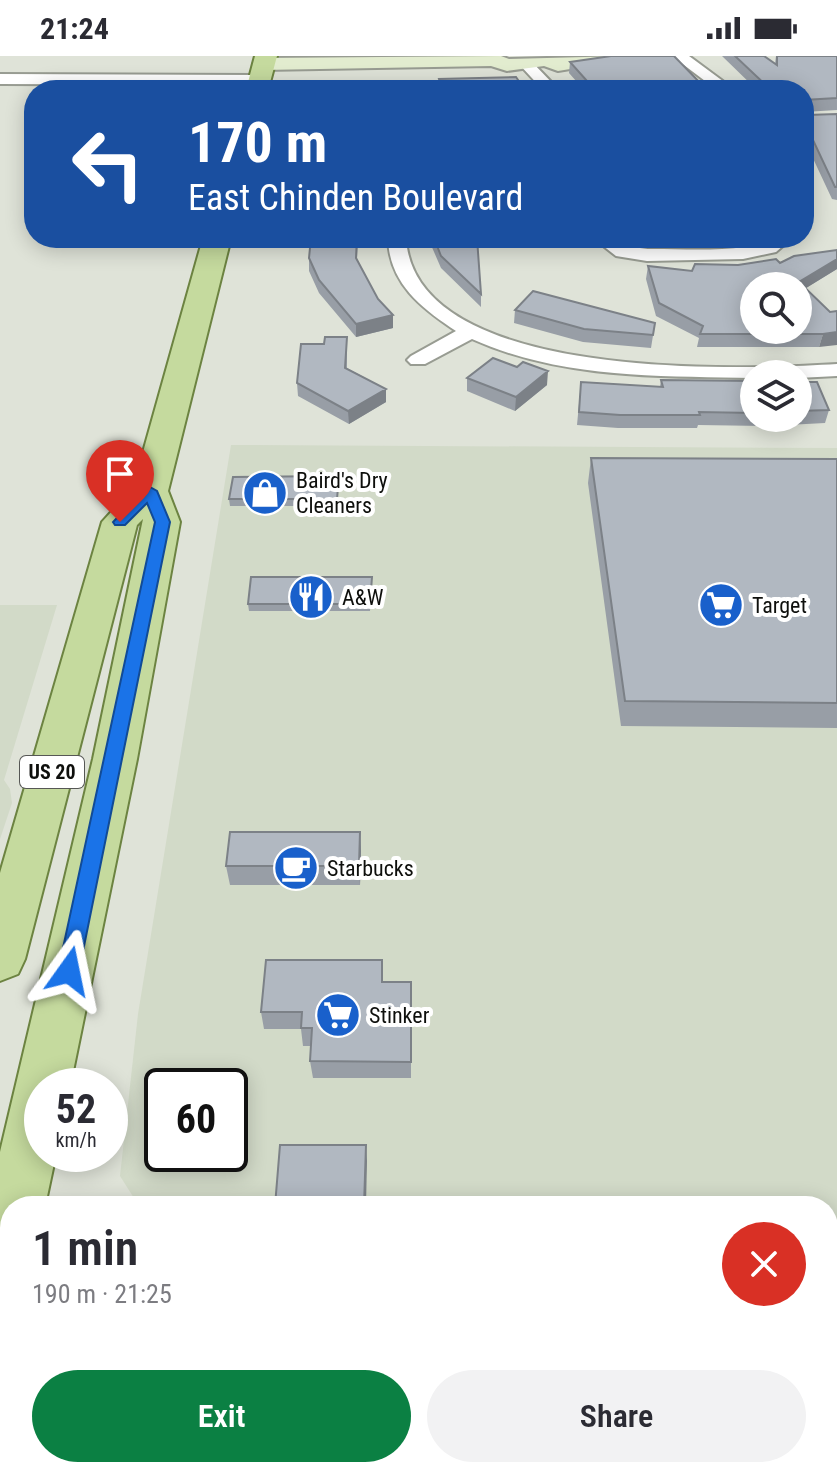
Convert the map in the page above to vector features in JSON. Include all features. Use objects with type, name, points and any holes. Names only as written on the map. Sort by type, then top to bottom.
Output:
[{"type":"main road","name":"US 20","points":[[0,959],[120,522],[150,491],[214,248]]},
{"type":"main road","name":"US 20","points":[[46,1068],[120,732],[162,522],[150,491]]},
{"type":"main road","points":[[102,584],[123,603],[104,687],[120,732]]},
{"type":"main road","name":"US 20","points":[[18,1196],[24,1170]]},
{"type":"street","points":[[0,79],[261,73],[454,74],[500,71],[546,58],[558,65],[613,56]]},
{"type":"street","points":[[679,56],[713,80]]},
{"type":"street","points":[[516,64],[538,80]]},
{"type":"street","points":[[396,248],[400,265],[418,293],[471,331],[533,354],[607,367],[837,370]]},
{"type":"street","points":[[617,248],[623,252],[647,255],[725,255],[767,248]]},
{"type":"street","points":[[418,360],[471,331]]},
{"type":"shaded area","points":[[231,445],[837,448],[837,1196],[133,1196],[120,1176],[120,1172],[128,1172],[128,1104],[138,1014]]},
{"type":"shaded area","points":[[0,605],[57,605],[4,780],[10,789],[12,803],[0,839]]},
{"type":"building","points":[[611,56],[674,56],[697,80],[586,80],[570,62]]},
{"type":"building","points":[[735,56],[764,56],[777,65],[777,56],[837,56],[837,98],[814,99],[814,80],[760,80]]},
{"type":"building","points":[[516,77],[518,80],[439,80]]},
{"type":"building","points":[[837,114],[835,187],[814,142],[814,115]]},
{"type":"building","points":[[310,248],[356,248],[356,258],[378,299],[393,315],[356,324],[319,280],[309,258]]},
{"type":"building","points":[[438,248],[478,248],[481,294],[441,256]]},
{"type":"building","points":[[837,250],[837,259],[812,274],[740,272],[740,334],[700,334],[703,326],[659,303],[648,266],[692,271],[695,264],[738,265],[776,259],[780,263],[794,256]]},
{"type":"building","points":[[533,291],[655,323],[653,335],[584,329],[515,310]]},
{"type":"building","points":[[812,295],[830,312],[837,311],[837,332],[812,334]]},
{"type":"building","points":[[325,337],[347,337],[345,368],[386,389],[348,411],[297,383],[301,344],[324,344]]},
{"type":"building","points":[[493,358],[517,367],[523,362],[548,371],[516,397],[467,378]]},
{"type":"building","points":[[661,380],[740,381],[740,413],[620,415],[579,412],[581,382],[663,387]]},
{"type":"building","points":[[812,382],[817,382],[829,410],[812,411]]},
{"type":"building","name":"Target","points":[[591,458],[837,459],[837,703],[625,701]]},
{"type":"building","points":[[339,476],[337,499],[229,499],[233,477]]},
{"type":"building","name":"A&W","points":[[251,577],[372,577],[370,604],[248,604]]},
{"type":"building","points":[[230,832],[360,832],[359,866],[226,866]]},
{"type":"building","name":"Stinker","points":[[266,960],[382,960],[382,982],[411,982],[411,1062],[310,1061],[312,1028],[301,1028],[302,1012],[261,1012]]},
{"type":"building","points":[[280,1145],[366,1145],[364,1196],[276,1196]]},
{"type":"place","name":"Baird's Dry Cleaners","points":[[265,493]]},
{"type":"place","name":"A&W","points":[[311,597]]},
{"type":"place","name":"Target","points":[[721,605]]},
{"type":"place","name":"Starbucks","points":[[296,868]]},
{"type":"place","name":"Stinker","points":[[338,1015]]},
{"type":"route","points":[[69,971],[162,522],[150,491],[120,522]]}]
